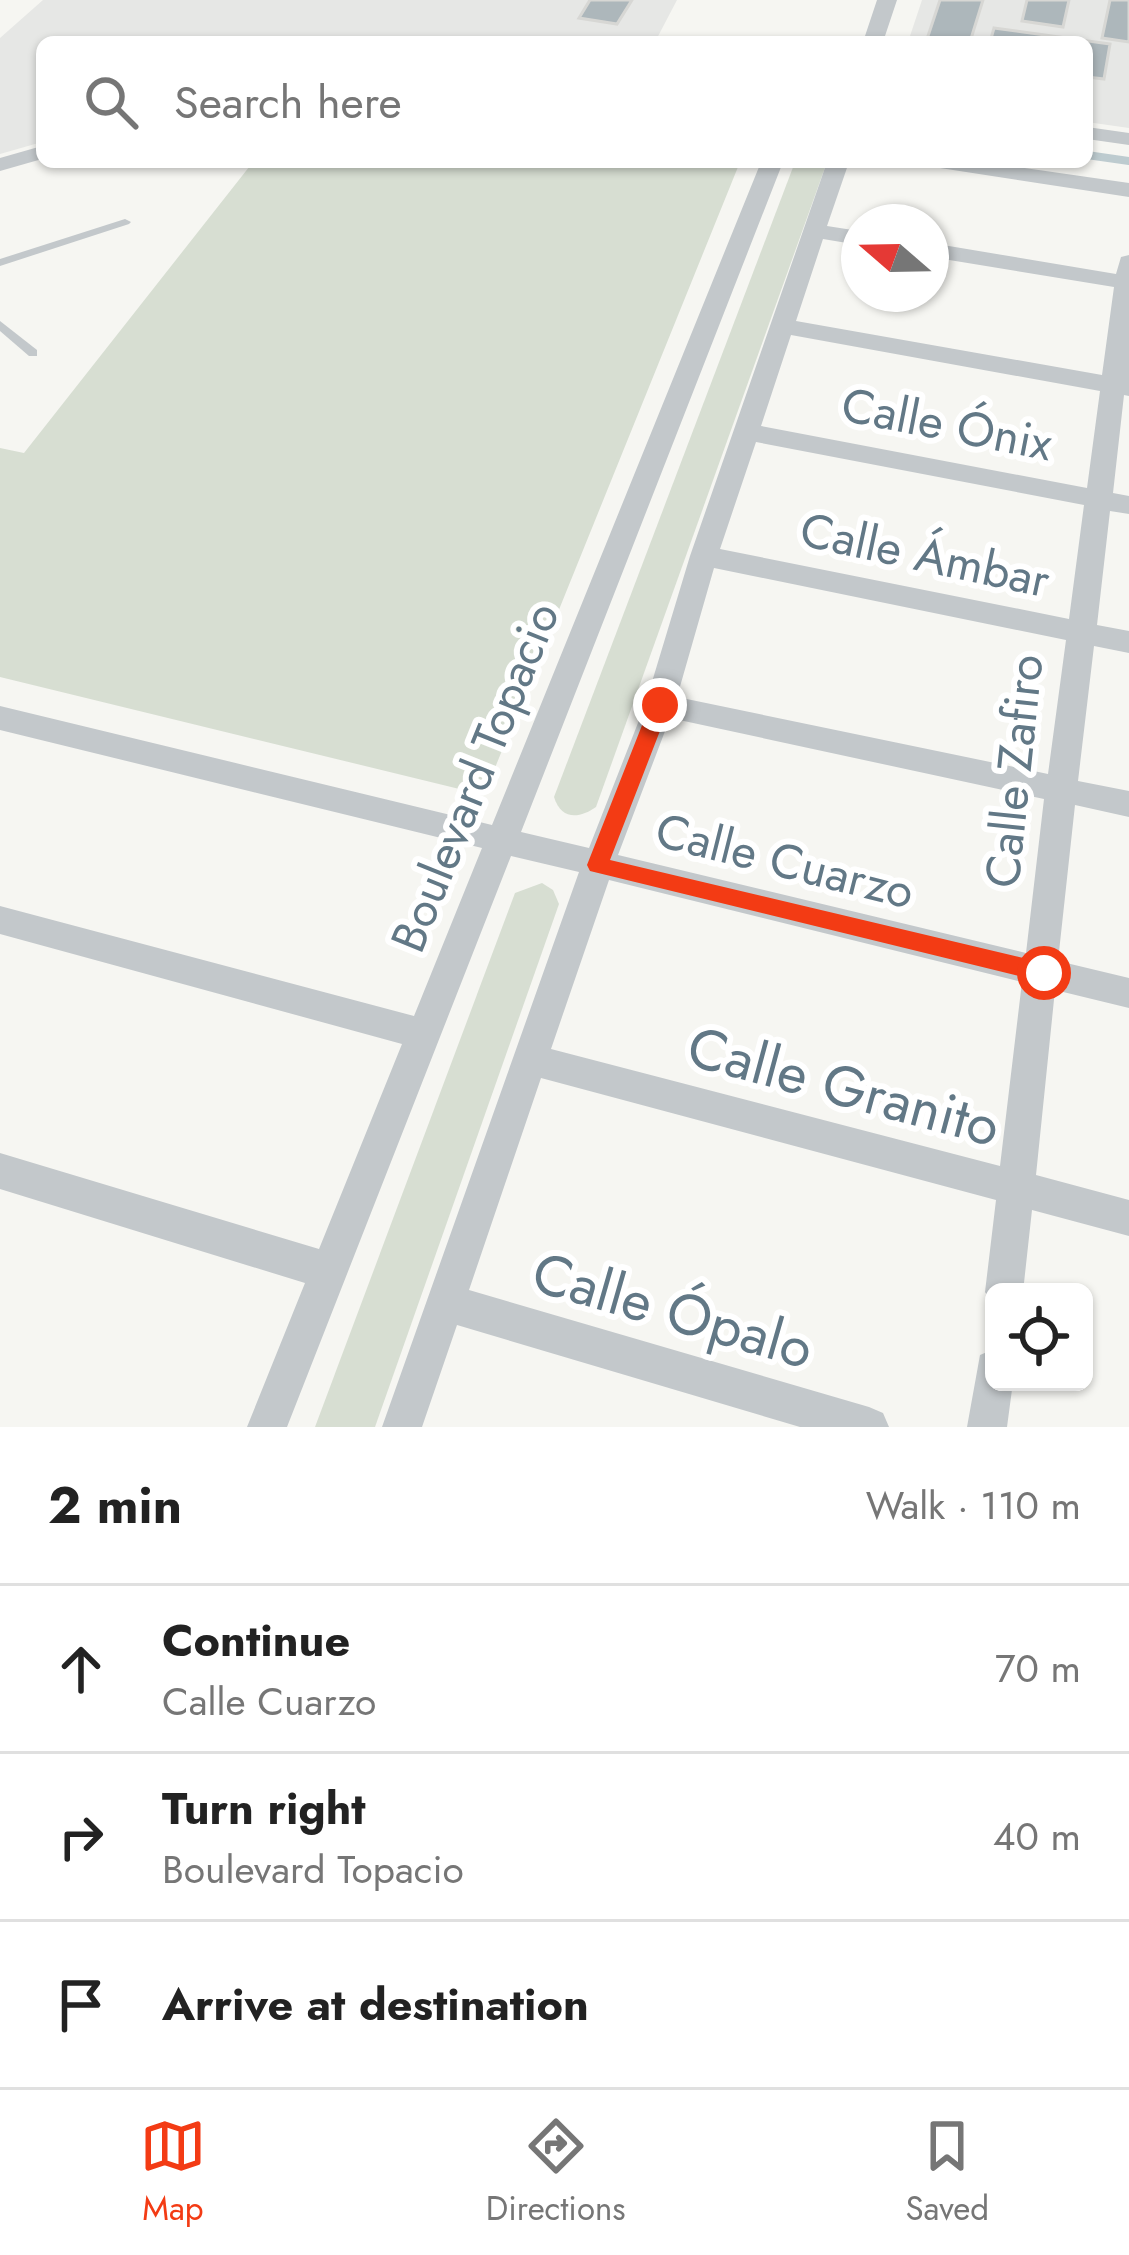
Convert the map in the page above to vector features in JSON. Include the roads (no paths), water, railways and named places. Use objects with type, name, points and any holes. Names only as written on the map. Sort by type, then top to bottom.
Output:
[{"type":"street","points":[[875,36],[887,0]]},
{"type":"street","points":[[1093,134],[1129,140]]},
{"type":"street","points":[[0,165],[36,154]]},
{"type":"street","name":"Boulevard Topacio","points":[[267,1427],[770,168]]},
{"type":"street","points":[[403,1427],[598,865],[660,705],[704,556],[836,168]]},
{"type":"street","points":[[980,168],[1129,190]]},
{"type":"street","points":[[816,231],[841,235]]},
{"type":"street","points":[[949,252],[1128,276]]},
{"type":"street","name":"Calle Zafiro","points":[[1005,1283],[1081,632],[1113,502],[1128,276]]},
{"type":"street","points":[[784,326],[1120,386]]},
{"type":"street","name":"Calle Ónix","points":[[749,432],[1113,502]]},
{"type":"street","name":"Calle Ámbar","points":[[704,556],[1129,642]]},
{"type":"street","points":[[660,705],[1129,804]]},
{"type":"street","name":"Calle Cuarzo","points":[[0,718],[1129,993]]},
{"type":"street","points":[[0,920],[424,1034]]},
{"type":"street","name":"Calle Granito","points":[[532,1060],[1129,1218]]},
{"type":"street","points":[[0,1171],[329,1271]]},
{"type":"street","name":"Calle Ópalo","points":[[445,1303],[869,1427]]},
{"type":"street","points":[[987,1427],[991,1391]]},
{"type":"lane","points":[[0,263],[124,222]]},
{"type":"lane","points":[[0,325],[33,352]]},
{"type":"waterway","points":[[1093,156],[1129,161]]}]
